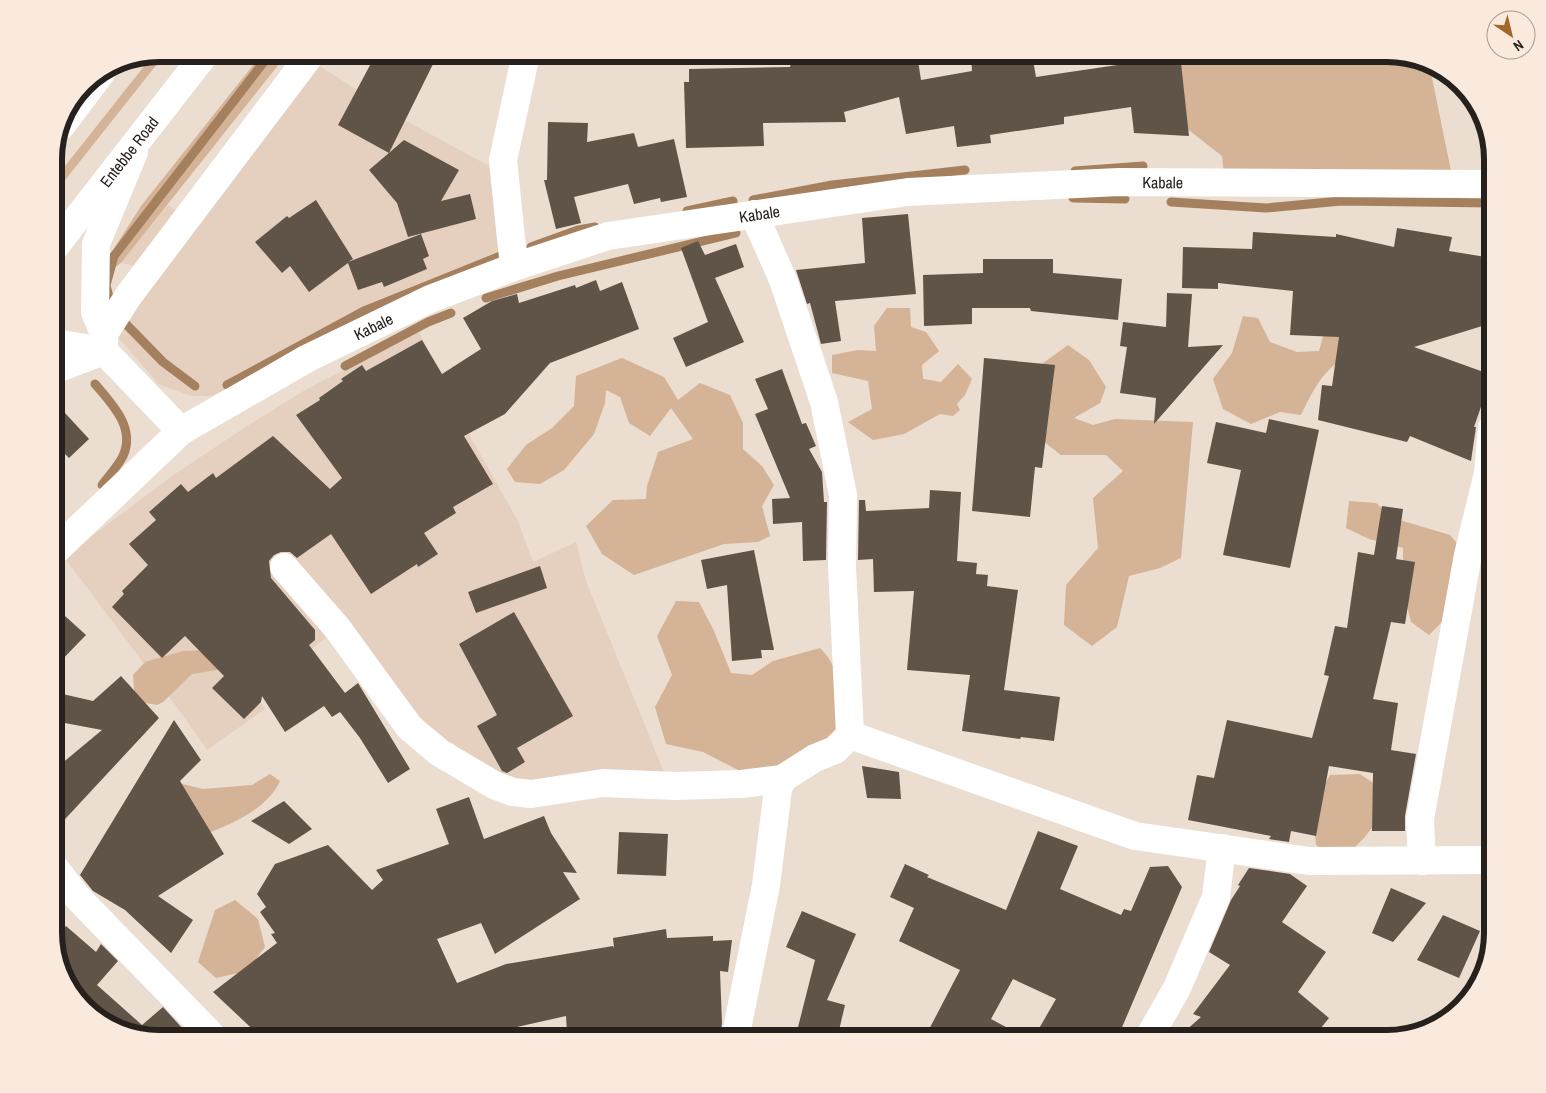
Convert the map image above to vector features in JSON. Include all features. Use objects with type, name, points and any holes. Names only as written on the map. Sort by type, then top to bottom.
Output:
[{"type":"main road","name":"Entebbe Road","points":[[63,236],[198,63]]},
{"type":"main road","points":[[63,365],[104,342],[129,295],[304,63]]},
{"type":"main road","points":[[514,266],[502,160],[524,63]]},
{"type":"main road","points":[[141,134],[96,244],[95,312],[104,342],[180,431]]},
{"type":"main road","name":"Kabale","points":[[63,543],[180,431],[317,354],[430,299],[514,266],[608,236],[908,192],[1119,182],[1484,184]]},
{"type":"main road","points":[[284,567],[338,628],[409,726],[440,753],[494,785],[513,792],[531,794],[603,783],[676,786],[740,784],[782,779],[816,758],[835,750],[850,735],[842,566],[843,495],[824,402],[782,280],[754,214]]},
{"type":"main road","points":[[63,343],[104,342]]},
{"type":"main road","points":[[1422,861],[1420,819],[1463,584],[1484,491]]},
{"type":"main road","points":[[850,735],[1135,836],[1309,861],[1484,860]]},
{"type":"main road","points":[[737,1030],[766,885],[782,779]]},
{"type":"main road","points":[[1153,1030],[1177,988],[1216,897],[1222,848]]},
{"type":"main road","points":[[63,879],[78,898],[206,1030]]},
{"type":"shaded area","points":[[1184,62],[1387,62],[1412,66],[1430,72],[1451,171],[1224,174],[1222,156],[1172,117],[1171,73]]},
{"type":"shaded area","points":[[158,63],[63,183],[63,169],[146,64]]},
{"type":"shaded area","points":[[255,63],[280,63],[121,263],[110,271],[115,247],[141,206]]},
{"type":"shaded area","points":[[313,63],[390,112],[489,166],[500,264],[211,396],[191,396],[158,384],[114,332]]},
{"type":"shaded area","points":[[168,205],[182,214],[139,267],[121,263]]},
{"type":"shaded area","points":[[887,308],[910,308],[911,327],[926,332],[939,351],[922,365],[923,379],[941,382],[958,364],[972,379],[965,395],[957,404],[960,410],[953,416],[940,414],[904,434],[873,440],[848,422],[872,409],[868,381],[832,373],[832,355],[858,350],[876,351],[874,326]]},
{"type":"shaded area","points":[[1243,316],[1258,318],[1270,342],[1297,352],[1319,351],[1325,329],[1348,338],[1344,359],[1324,376],[1301,415],[1280,412],[1251,424],[1223,409],[1213,379],[1232,353]]},
{"type":"shaded area","points":[[419,332],[462,422],[518,521],[533,562],[576,542],[586,581],[664,772],[617,775],[542,786],[487,773],[453,743],[439,742],[345,616],[332,633],[254,694],[265,709],[207,750],[64,557],[172,476],[244,428],[305,390]]},
{"type":"shaded area","points":[[1068,345],[1089,360],[1106,387],[1100,403],[1074,418],[1093,425],[1115,419],[1193,422],[1181,558],[1160,568],[1129,576],[1117,627],[1092,646],[1064,625],[1066,585],[1098,548],[1093,498],[1123,471],[1106,455],[1061,455],[1039,438],[1039,366]]},
{"type":"shaded area","points":[[622,358],[664,377],[678,400],[700,383],[730,395],[743,423],[743,449],[762,466],[774,485],[762,506],[770,536],[758,542],[724,544],[634,575],[602,554],[586,526],[613,500],[646,499],[647,486],[658,452],[693,439],[671,408],[650,436],[629,423],[620,397],[606,390],[605,403],[594,434],[564,470],[540,484],[515,482],[507,469],[526,445],[552,428],[574,406],[576,376]]},
{"type":"shaded area","points":[[1349,501],[1376,503],[1393,518],[1450,535],[1461,548],[1444,620],[1429,635],[1411,622],[1403,590],[1403,548],[1369,539],[1346,528]]},
{"type":"shaded area","points":[[676,601],[699,602],[714,631],[731,673],[752,675],[773,661],[820,648],[828,657],[837,676],[840,697],[839,730],[824,746],[781,765],[742,772],[703,752],[666,744],[655,707],[672,675],[657,636]]},
{"type":"shaded area","points":[[214,650],[223,669],[192,674],[163,702],[157,705],[135,701],[133,675],[145,662],[183,651]]},
{"type":"shaded area","points":[[270,774],[280,781],[266,800],[246,815],[201,836],[166,780],[203,789],[252,785]]},
{"type":"shaded area","points":[[1360,774],[1382,789],[1379,819],[1351,851],[1331,855],[1316,845],[1313,805],[1330,775]]},
{"type":"shaded area","points":[[235,900],[258,919],[265,947],[247,971],[216,978],[198,962],[215,910]]},
{"type":"building","points":[[791,62],[918,62],[921,80],[972,71],[971,62],[1033,62],[1036,77],[1124,64],[1124,62],[1181,62],[1189,136],[1134,133],[1131,107],[1064,117],[1064,124],[990,135],[991,143],[957,147],[954,126],[906,134],[899,97],[844,112],[846,122],[763,123],[764,146],[686,148],[684,82],[689,82],[689,69],[790,67]]},
{"type":"building","points":[[371,63],[434,63],[389,153],[338,125]]},
{"type":"building","points":[[548,122],[588,123],[587,142],[634,133],[638,147],[674,139],[687,197],[661,202],[660,198],[634,204],[628,184],[574,197],[581,223],[556,229],[544,180],[547,180]]},
{"type":"building","points":[[404,140],[459,170],[441,201],[470,194],[476,219],[408,237],[397,203],[369,170]]},
{"type":"building","points":[[316,200],[353,259],[348,262],[421,234],[429,256],[423,259],[427,269],[384,287],[382,282],[358,290],[348,263],[309,292],[290,266],[282,273],[255,242],[287,216],[289,218]]},
{"type":"building","points":[[908,214],[916,294],[835,301],[841,341],[821,344],[810,303],[807,304],[796,270],[865,263],[862,218]]},
{"type":"building","points":[[1397,228],[1452,237],[1449,251],[1484,257],[1484,325],[1414,347],[1484,372],[1484,398],[1474,427],[1476,427],[1471,461],[1410,436],[1407,442],[1318,420],[1322,385],[1332,386],[1339,337],[1290,335],[1293,291],[1218,283],[1218,289],[1182,288],[1183,247],[1252,249],[1253,232],[1336,237],[1336,234],[1394,247]]},
{"type":"building","points":[[698,241],[705,255],[736,244],[744,267],[715,278],[744,342],[686,367],[673,338],[708,322],[681,248]]},
{"type":"building","points":[[983,259],[1053,259],[1053,273],[1122,279],[1118,320],[1031,311],[1030,308],[972,308],[972,324],[924,326],[923,275],[983,273]]},
{"type":"building","points":[[596,280],[600,291],[622,282],[639,329],[550,363],[505,414],[464,436],[493,484],[453,507],[456,513],[424,533],[438,554],[418,567],[417,564],[371,594],[331,534],[297,558],[290,552],[281,552],[274,555],[269,561],[271,578],[315,630],[315,640],[309,645],[345,693],[358,683],[410,769],[388,783],[360,738],[340,712],[332,717],[324,706],[285,732],[262,696],[261,702],[244,719],[212,688],[224,676],[185,636],[162,658],[112,607],[124,594],[122,591],[148,565],[129,544],[156,520],[149,512],[181,484],[188,492],[213,473],[216,478],[273,436],[330,489],[342,478],[296,415],[320,400],[319,398],[343,381],[341,379],[362,365],[366,371],[422,340],[442,374],[481,349],[463,318],[492,301],[517,294],[519,303],[575,285],[576,288]]},
{"type":"building","points":[[1167,293],[1192,294],[1188,347],[1223,345],[1154,424],[1156,398],[1120,393],[1127,347],[1120,346],[1123,322],[1166,327]]},
{"type":"building","points":[[984,358],[1055,365],[1042,468],[1035,467],[1030,517],[972,511]]},
{"type":"building","points":[[782,369],[802,424],[806,423],[816,446],[809,449],[822,472],[824,502],[827,502],[826,560],[803,561],[802,522],[773,524],[772,499],[790,498],[755,414],[768,409],[755,379]]},
{"type":"building","points":[[63,411],[89,439],[69,458],[63,452]]},
{"type":"building","points":[[1269,419],[1319,430],[1290,568],[1223,555],[1241,470],[1207,463],[1216,422],[1266,433]]},
{"type":"building","points":[[930,490],[961,492],[957,561],[977,563],[976,574],[988,575],[987,586],[1018,590],[1004,690],[1060,697],[1054,741],[1021,737],[1020,739],[962,731],[970,675],[907,670],[914,591],[874,592],[873,559],[858,560],[859,500],[865,500],[866,511],[929,508]]},
{"type":"building","points":[[1382,506],[1403,509],[1396,559],[1415,562],[1405,624],[1391,622],[1373,699],[1398,703],[1391,750],[1416,754],[1405,816],[1405,831],[1372,831],[1373,773],[1329,766],[1316,836],[1291,831],[1289,842],[1269,839],[1271,836],[1188,820],[1197,775],[1214,778],[1227,720],[1312,738],[1329,676],[1324,675],[1335,626],[1347,628],[1358,552],[1374,555]]},
{"type":"building","points":[[754,550],[774,650],[761,650],[762,658],[732,661],[727,585],[707,589],[701,560]]},
{"type":"building","points":[[540,566],[547,588],[476,613],[468,592]]},
{"type":"building","points":[[514,612],[573,716],[517,748],[525,762],[507,773],[502,771],[477,726],[497,715],[459,644]]},
{"type":"building","points":[[63,614],[86,635],[63,659]]},
{"type":"building","points":[[121,676],[159,718],[63,821],[63,762],[102,730],[63,723],[63,694],[93,701]]},
{"type":"building","points":[[174,720],[201,760],[180,781],[224,854],[158,896],[193,920],[171,953],[125,910],[93,891],[80,875]]},
{"type":"building","points":[[862,766],[899,772],[901,799],[867,798]]},
{"type":"building","points":[[469,797],[484,839],[544,816],[551,833],[577,873],[563,872],[580,899],[495,954],[481,923],[437,939],[457,983],[506,964],[613,946],[614,948],[613,938],[666,929],[667,938],[713,936],[713,941],[732,940],[728,972],[720,971],[721,1030],[567,1030],[566,1016],[503,1030],[253,1030],[213,992],[277,943],[271,934],[275,933],[260,912],[266,907],[257,894],[275,864],[328,845],[372,890],[383,880],[376,870],[449,844],[436,809]]},
{"type":"building","points":[[284,801],[312,829],[289,844],[251,821]]},
{"type":"building","points":[[1038,831],[1078,846],[1060,889],[1121,915],[1124,909],[1131,911],[1150,867],[1168,866],[1182,887],[1121,1030],[1038,1030],[1056,999],[1013,979],[991,1019],[1011,1030],[929,1030],[960,970],[899,941],[914,908],[890,897],[905,864],[929,875],[927,877],[1006,910]]},
{"type":"building","points":[[619,832],[668,834],[666,876],[617,874]]},
{"type":"building","points":[[1249,868],[1290,874],[1307,886],[1282,922],[1326,952],[1298,992],[1329,1018],[1319,1030],[1186,1030],[1201,1017],[1193,1014],[1230,965],[1209,952],[1231,900],[1240,886],[1238,885]]},
{"type":"building","points":[[1391,888],[1426,903],[1393,942],[1372,933]]},
{"type":"building","points":[[802,911],[856,934],[827,1000],[845,1005],[839,1030],[797,1030],[815,960],[786,947]]},
{"type":"building","points":[[1443,915],[1480,931],[1459,978],[1417,960]]},
{"type":"building","points":[[66,926],[96,952],[101,944],[118,961],[97,985],[142,1025],[163,1007],[184,1030],[147,1030],[134,1027],[116,1021],[100,1010],[75,982],[64,953],[63,930]]},
{"type":"waterway","points":[[111,305],[106,285],[114,256],[263,63]]},
{"type":"waterway","points":[[1075,171],[1143,166]]},
{"type":"waterway","points":[[753,200],[832,185],[965,170]]},
{"type":"waterway","points":[[1073,198],[1125,199]]},
{"type":"waterway","points":[[687,211],[733,201]]},
{"type":"waterway","points":[[1171,202],[1266,208],[1341,201],[1484,203]]},
{"type":"waterway","points":[[531,247],[578,230],[595,227]]},
{"type":"waterway","points":[[486,298],[558,276],[736,233]]},
{"type":"waterway","points":[[227,385],[364,311],[503,255]]},
{"type":"waterway","points":[[345,366],[428,322],[451,313]]},
{"type":"waterway","points":[[121,319],[163,362],[195,386]]},
{"type":"waterway","points":[[95,384],[115,408],[124,426],[126,436],[123,456],[102,485]]}]
